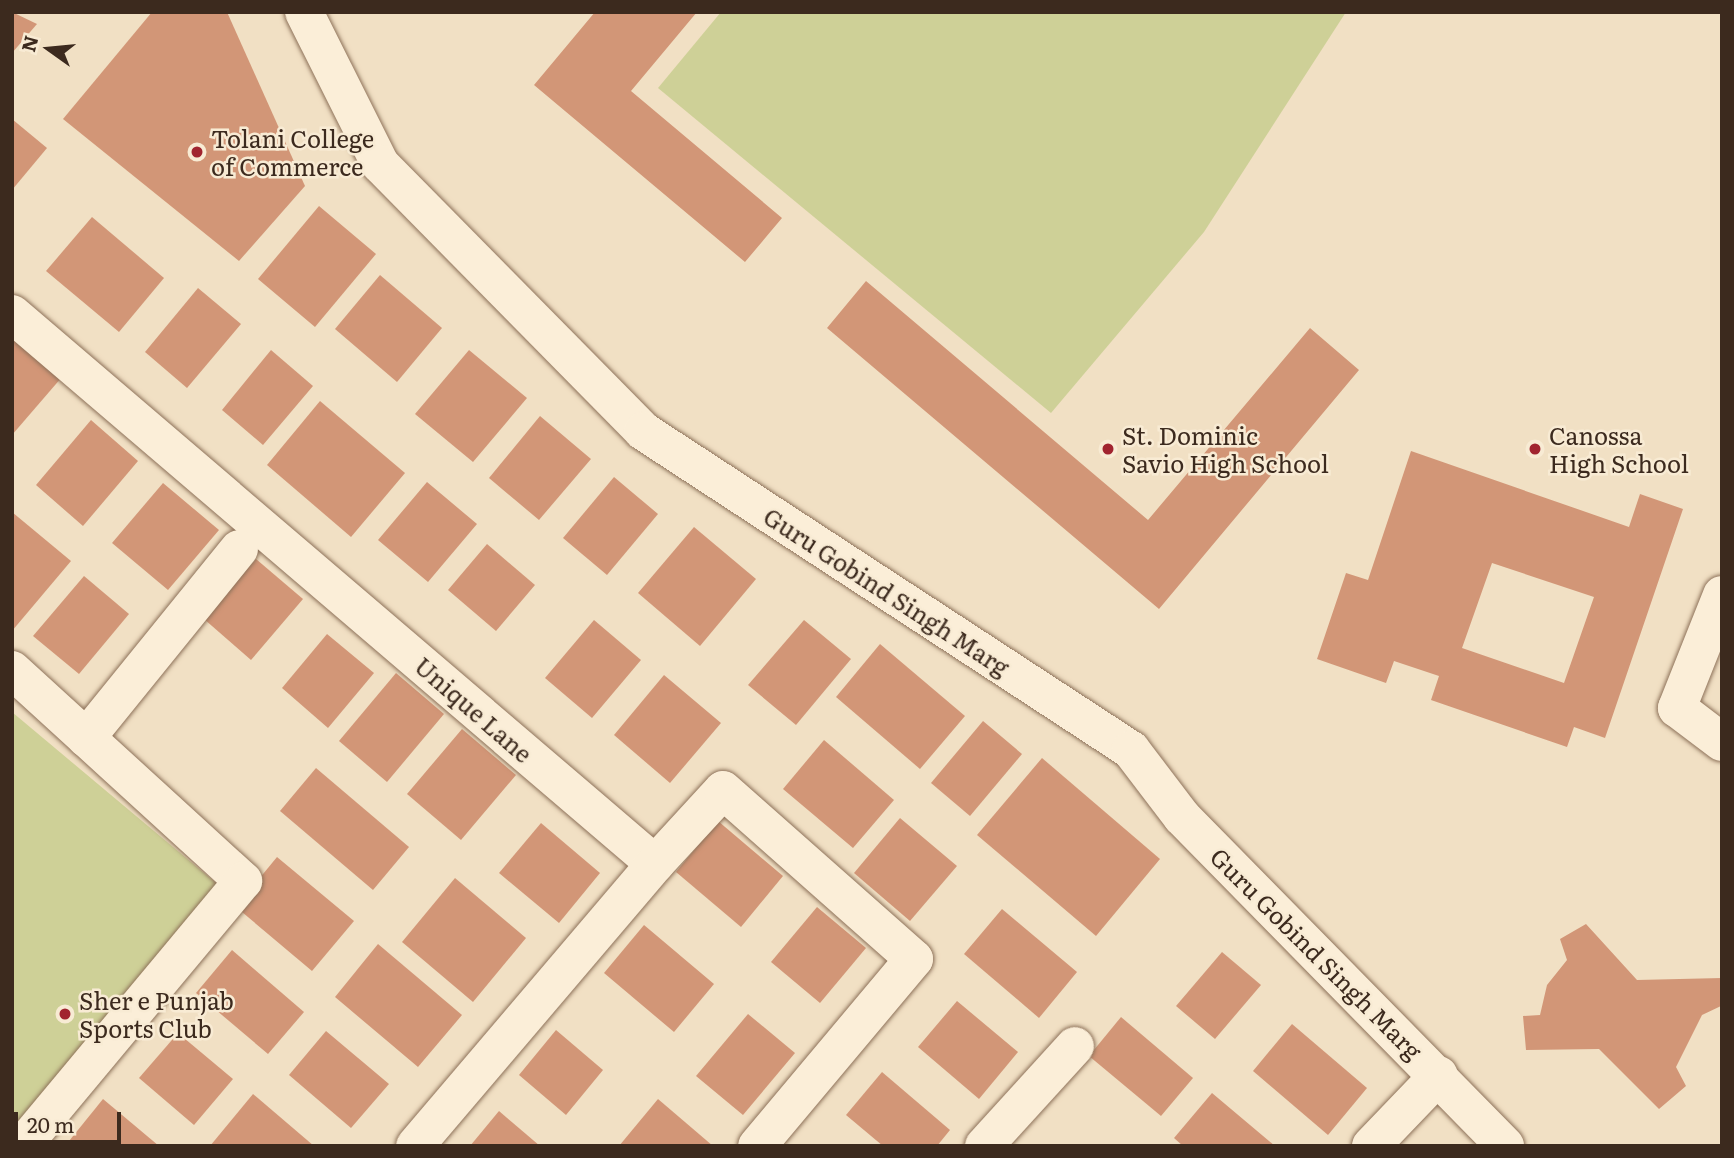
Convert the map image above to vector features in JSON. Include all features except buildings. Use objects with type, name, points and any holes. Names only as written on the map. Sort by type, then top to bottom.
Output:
[{"type":"street","name":"Guru Gobind Singh Marg","points":[[304,12],[380,164],[643,431],[1131,750],[1182,817],[1439,1075],[1505,1146]]},
{"type":"street","name":"Unique Lane","points":[[12,314],[655,864]]},
{"type":"street","points":[[86,738],[239,549]]},
{"type":"street","points":[[1722,595],[1677,708],[1722,742]]},
{"type":"street","points":[[12,670],[243,881],[22,1146]]},
{"type":"street","points":[[415,1146],[655,864],[723,790],[914,960],[757,1146]]},
{"type":"street","points":[[984,1146],[1075,1046]]},
{"type":"street","points":[[1371,1146],[1439,1075]]},
{"type":"green space","points":[[721,12],[1346,12],[1204,232],[1051,413],[658,88]]},
{"type":"green space","name":"Sher e Punjab Sports Club","points":[[12,712],[222,888],[12,1140]]},
{"type":"place","name":"Tolani College of Commerce","points":[[197,152]]},
{"type":"place","name":"St. Dominic Savio High School","points":[[1108,449]]},
{"type":"place","name":"Canossa High School","points":[[1535,449]]},
{"type":"place","name":"Sher e Punjab Sports Club","points":[[65,1014]]}]
